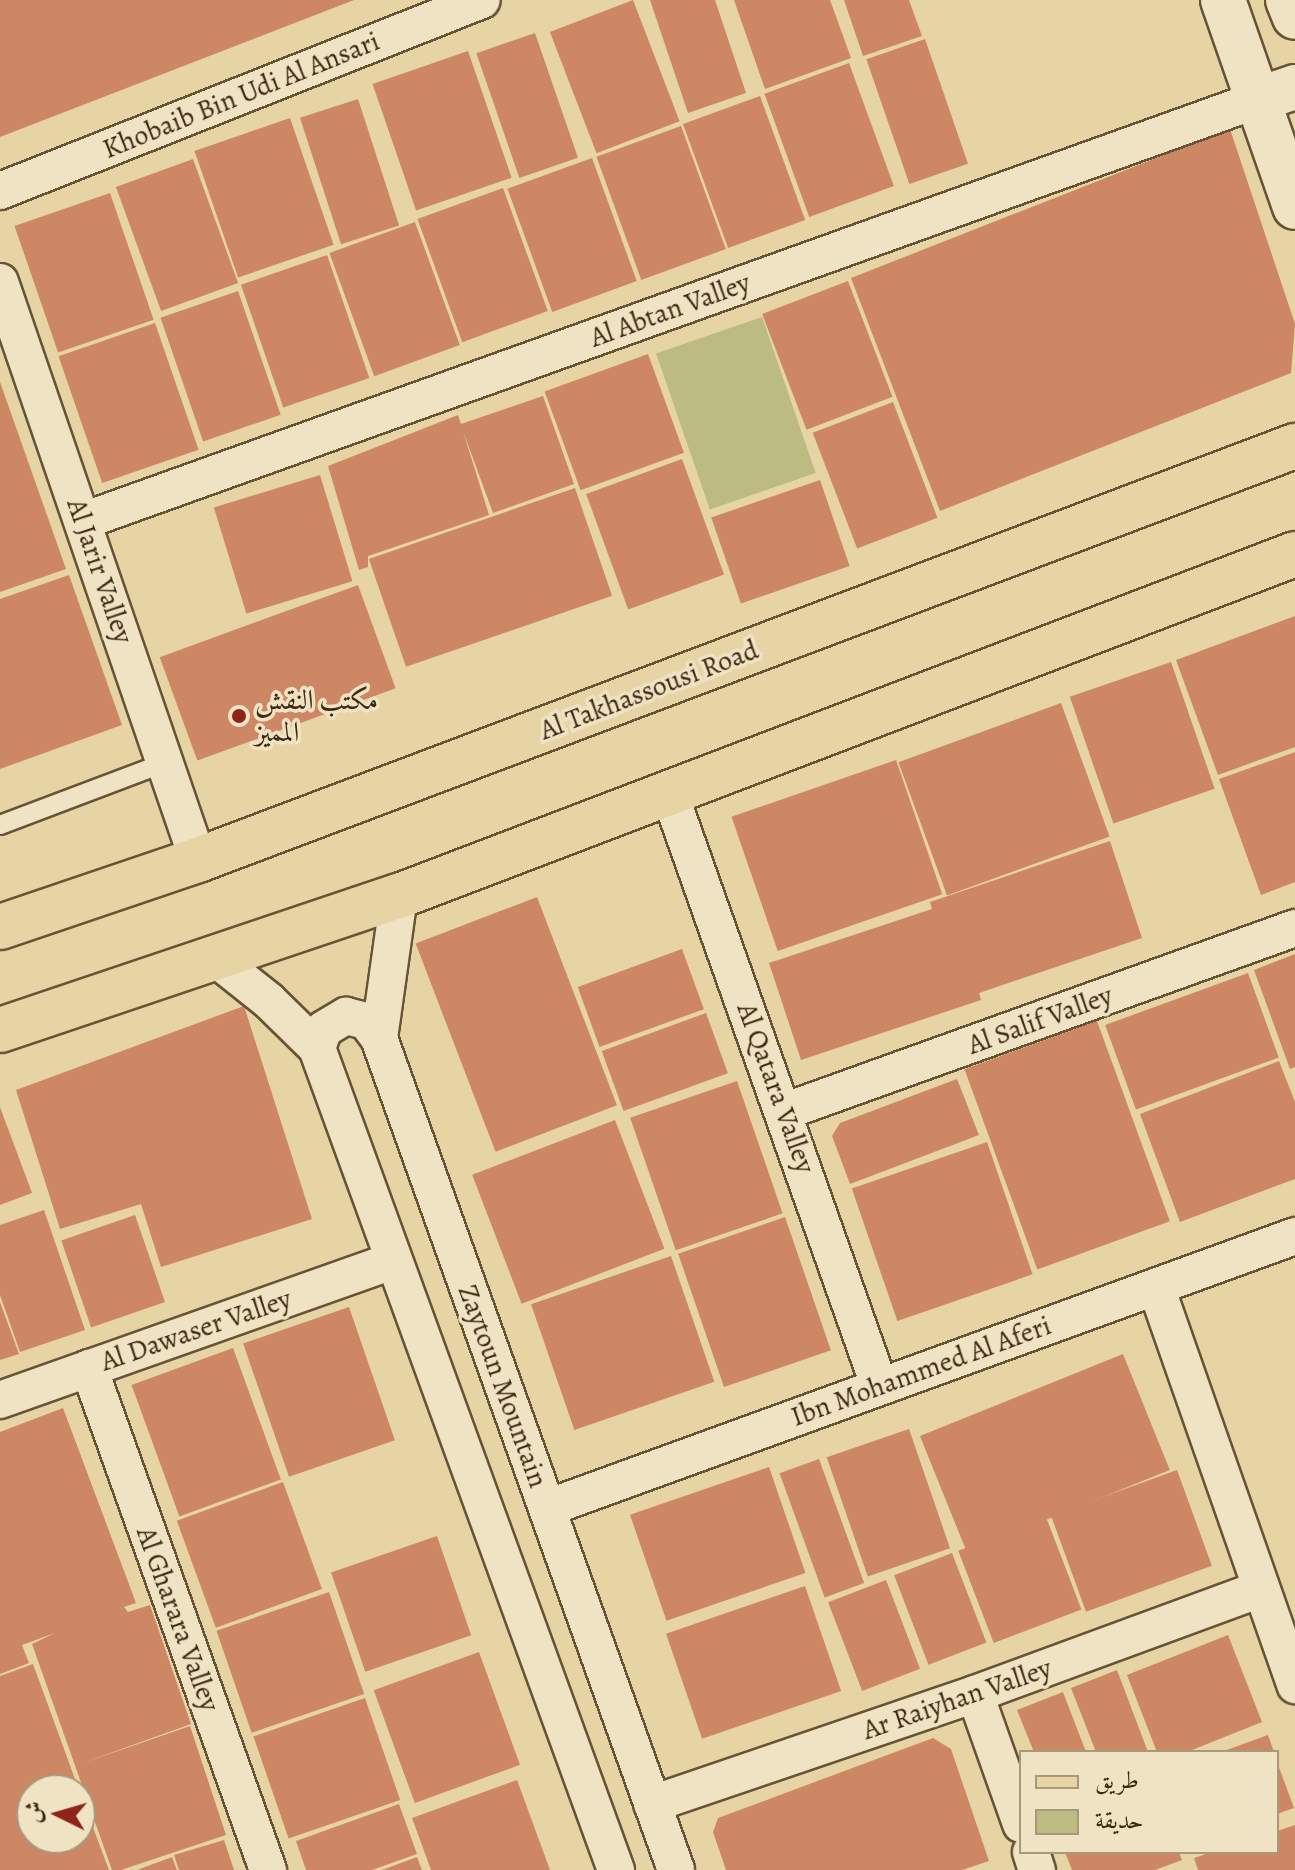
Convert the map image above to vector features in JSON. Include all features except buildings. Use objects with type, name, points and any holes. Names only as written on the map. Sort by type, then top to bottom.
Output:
[{"type":"main road","name":"Al Takhassousi Road","points":[[8,915],[198,860],[1295,446]]},
{"type":"main road","points":[[0,1030],[399,896],[1295,554]]},
{"type":"street","points":[[1223,0],[1276,94],[1295,207]]},
{"type":"street","points":[[1288,0],[1295,16]]},
{"type":"street","name":"Khobaib Bin Udi Al Ansari","points":[[0,191],[475,1]]},
{"type":"street","name":"Al Abtan Valley","points":[[83,521],[1276,94]]},
{"type":"street","name":"Al Jarir Valley","points":[[0,282],[198,860]]},
{"type":"street","name":"Al Qatara Valley","points":[[669,792],[786,1111],[879,1385]]},
{"type":"street","name":"Zaytoun Mountain","points":[[399,896],[379,1038],[676,1870]]},
{"type":"street","name":"Al Salif Valley","points":[[786,1111],[1295,928]]},
{"type":"street","points":[[215,958],[269,1001],[317,1048],[616,1870]]},
{"type":"street","points":[[317,1048],[324,1029],[346,1016],[366,1021],[379,1038]]},
{"type":"street","name":"Ibn Mohammed Al Aferi","points":[[547,1508],[1295,1236]]},
{"type":"street","name":"Al Dawaser Valley","points":[[0,1400],[393,1261]]},
{"type":"street","points":[[1156,1287],[1295,1685]]},
{"type":"street","name":"Al Gharara Valley","points":[[89,1368],[268,1870]]},
{"type":"street","name":"Ar Raiyhan Valley","points":[[652,1804],[975,1694],[1260,1589]]},
{"type":"street","points":[[975,1694],[1019,1818]]},
{"type":"lane","points":[[0,825],[164,763]]},
{"type":"green space","points":[[762,317],[816,473],[710,509],[656,353]]},
{"type":"place","name":"مكتب النقش المميز","points":[[239,716]]}]
